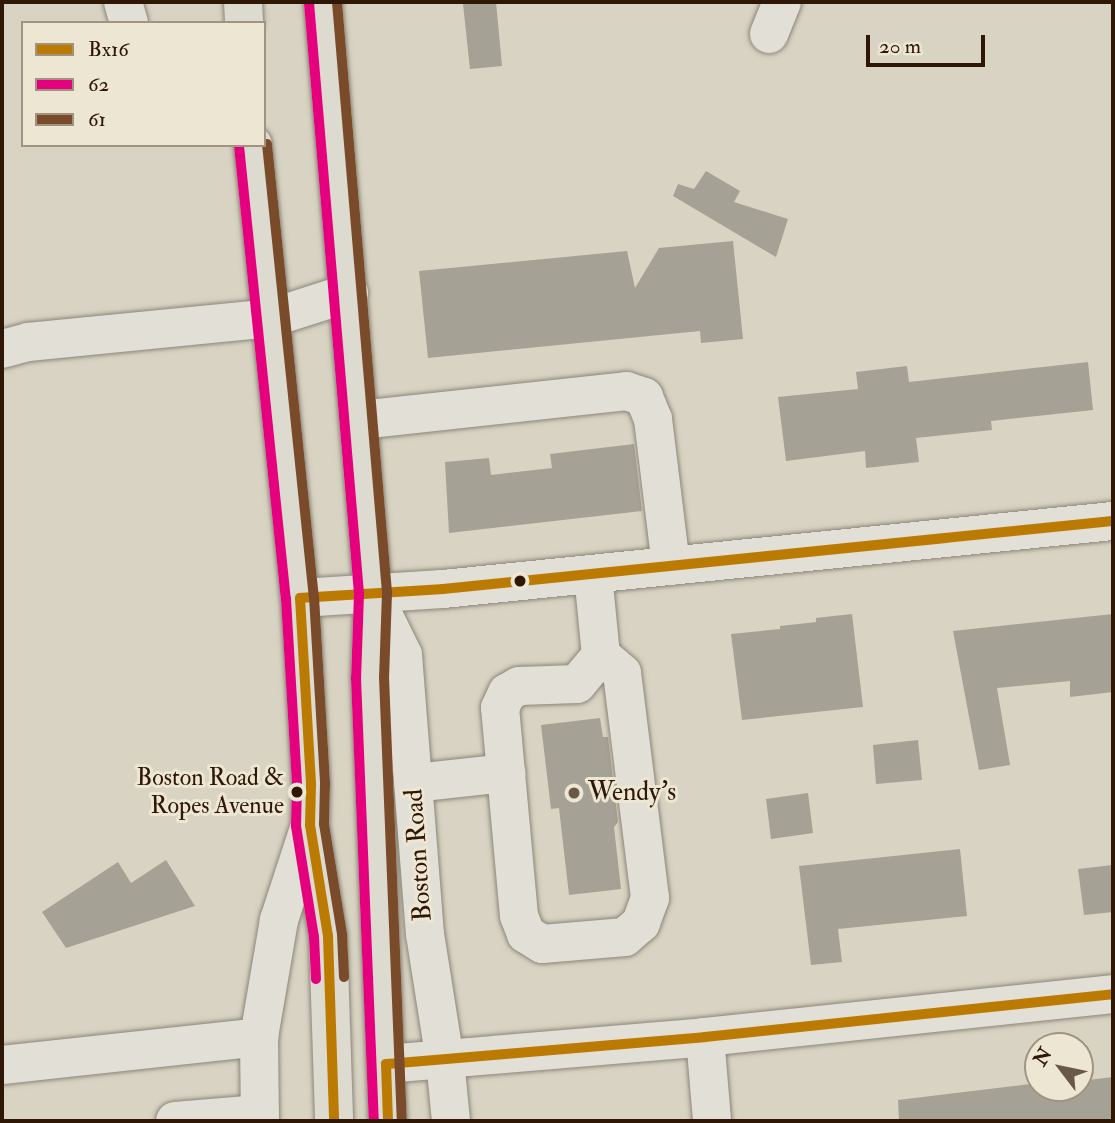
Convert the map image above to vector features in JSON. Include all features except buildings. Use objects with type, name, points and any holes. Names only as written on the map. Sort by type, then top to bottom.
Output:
[{"type":"main road","points":[[243,2],[244,21]]},
{"type":"main road","name":"Boston Road","points":[[323,2],[373,594],[370,677],[388,1121]]},
{"type":"main road","points":[[253,147],[300,598],[311,785],[310,825],[328,936],[334,1121]]},
{"type":"street","points":[[123,2],[129,21]]},
{"type":"street","points":[[2,349],[28,342],[271,318],[349,293]]},
{"type":"street","points":[[360,420],[626,391],[644,397],[653,419],[671,566]]},
{"type":"street","points":[[300,598],[593,574],[1113,521]]},
{"type":"street","points":[[593,574],[601,655],[622,673],[650,898],[641,923],[625,937],[542,944],[526,934],[519,916],[500,708],[507,693],[519,686],[577,684],[601,655]]},
{"type":"street","name":"Boston Road","points":[[373,594],[403,655],[425,934],[446,1059],[451,1121]]},
{"type":"street","points":[[414,783],[506,773]]},
{"type":"street","points":[[175,1121],[260,1118],[259,1037],[279,920],[310,825]]},
{"type":"street","points":[[386,1064],[705,1037],[1113,994]]},
{"type":"street","points":[[2,1065],[259,1037]]},
{"type":"street","points":[[705,1037],[712,1121]]},
{"type":"transit line","name":"61","points":[[337,2],[387,593],[384,677],[402,1120]]},
{"type":"transit line","name":"62","points":[[309,3],[359,594],[356,678],[374,1121]]},
{"type":"transit line","name":"61","points":[[267,144],[314,597],[325,784],[324,824],[342,934],[344,977]]},
{"type":"transit line","name":"62","points":[[239,147],[286,599],[297,785],[296,826],[314,937],[316,979]]},
{"type":"transit line","name":"Bx16","points":[[300,598],[443,589],[1113,521]]},
{"type":"transit line","name":"Bx16","points":[[300,598],[311,785],[310,825],[328,936],[334,1121]]},
{"type":"transit line","name":"Bx16","points":[[388,1121],[386,1064],[705,1037],[1113,994]]},
{"type":"place","name":"Boston Road & Ropes Avenue","points":[[297,792]]},
{"type":"place","name":"Wendy's","points":[[574,793]]}]
